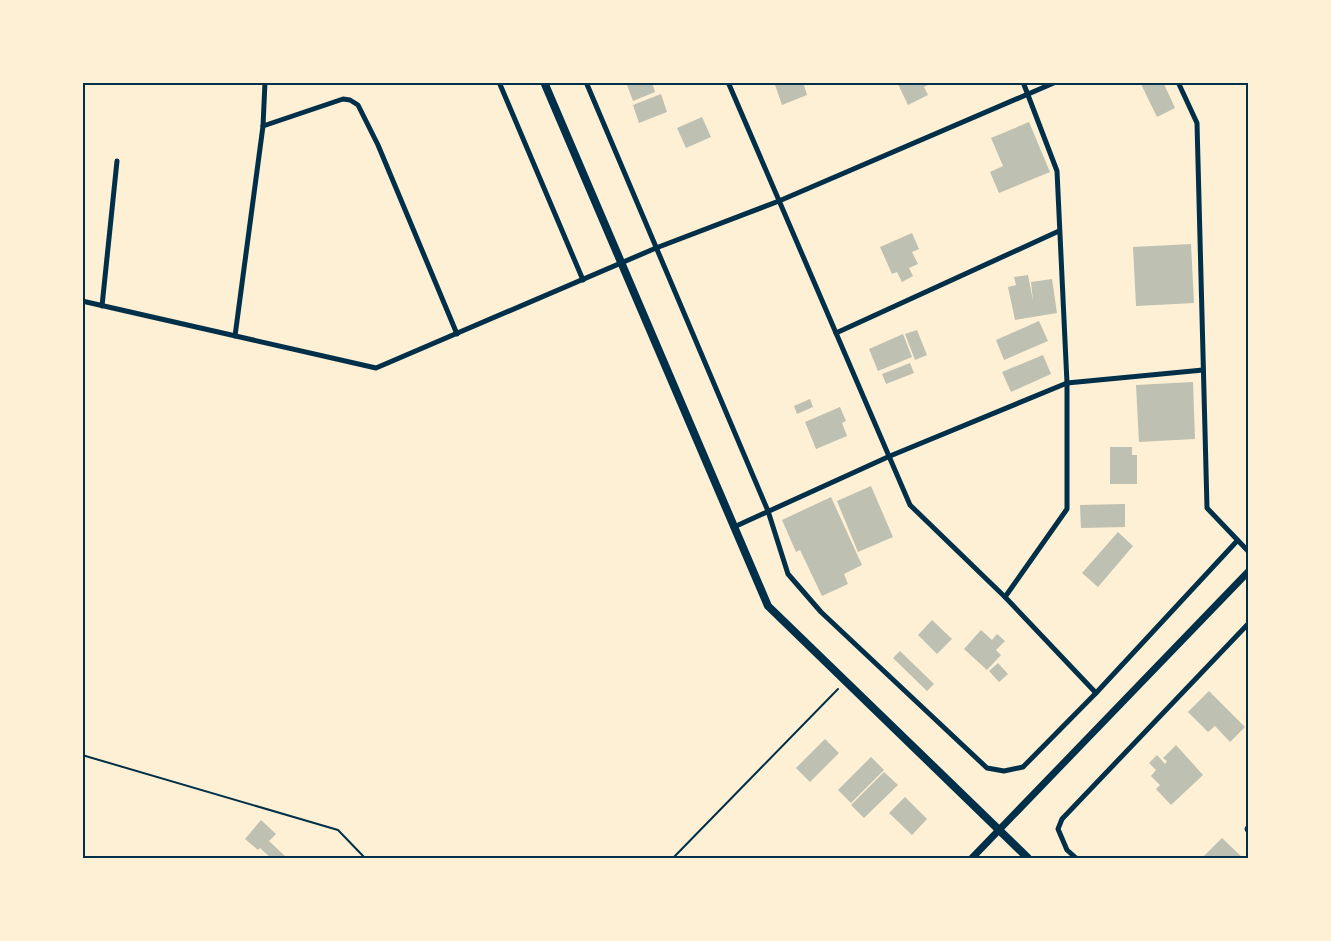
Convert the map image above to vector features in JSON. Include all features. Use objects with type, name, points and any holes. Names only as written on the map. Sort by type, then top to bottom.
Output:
[{"type":"main road","points":[[544,82],[768,606],[1028,858]]},
{"type":"street","points":[[235,336],[263,126],[265,82]]},
{"type":"street","points":[[500,82],[583,280]]},
{"type":"street","points":[[586,82],[768,511],[788,574],[821,612],[987,768],[1004,771],[1023,766],[1096,693],[1237,541]]},
{"type":"street","points":[[728,82],[910,505],[1005,597],[1096,693]]},
{"type":"street","points":[[1005,597],[1067,509],[1067,383],[1057,171],[1023,82]]},
{"type":"street","points":[[82,301],[376,368],[657,248],[779,201],[1056,82]]},
{"type":"street","points":[[1178,82],[1197,123],[1207,508],[1248,552]]},
{"type":"street","points":[[263,126],[343,99],[358,105],[378,145],[457,334]]},
{"type":"street","points":[[102,306],[117,161]]},
{"type":"street","points":[[836,333],[1059,231]]},
{"type":"street","points":[[734,527],[890,456],[1067,383],[1203,370]]},
{"type":"street","points":[[972,858],[1248,573]]},
{"type":"street","points":[[1076,858],[1067,850],[1058,829],[1062,819],[1248,624]]},
{"type":"path","points":[[672,858],[846,681]]},
{"type":"path","points":[[82,755],[338,830],[365,858]]},
{"type":"building","points":[[632,82],[652,82],[655,92],[633,101],[627,85]]},
{"type":"building","points":[[774,82],[803,82],[807,95],[782,105]]},
{"type":"building","points":[[897,82],[926,82],[928,85],[924,87],[928,95],[908,105]]},
{"type":"building","points":[[1140,82],[1163,82],[1175,108],[1157,117]]},
{"type":"building","points":[[661,94],[667,112],[639,123],[633,105]]},
{"type":"building","points":[[702,117],[711,137],[686,148],[677,128]]},
{"type":"building","points":[[1029,122],[1050,172],[999,193],[990,172],[1003,166],[991,138]]},
{"type":"building","points":[[912,233],[919,249],[912,252],[918,264],[909,268],[913,276],[902,282],[897,272],[892,274],[880,247]]},
{"type":"building","points":[[1191,244],[1194,303],[1136,306],[1133,247]]},
{"type":"building","points":[[1028,275],[1033,301],[1031,282],[1052,279],[1057,313],[1015,320],[1008,287],[1016,285],[1014,277]]},
{"type":"building","points":[[1039,321],[1048,341],[1004,360],[996,340]]},
{"type":"building","points":[[917,330],[927,355],[915,360],[905,334]]},
{"type":"building","points":[[903,334],[912,357],[878,371],[869,349]]},
{"type":"building","points":[[1043,355],[1051,374],[1011,392],[1002,372]]},
{"type":"building","points":[[910,363],[914,373],[886,384],[882,374]]},
{"type":"building","points":[[1193,382],[1195,439],[1139,442],[1136,385]]},
{"type":"building","points":[[810,399],[813,407],[797,414],[794,406]]},
{"type":"building","points":[[840,407],[846,421],[842,423],[847,436],[816,449],[805,422]]},
{"type":"building","points":[[1110,447],[1132,447],[1132,455],[1137,455],[1137,484],[1110,484]]},
{"type":"building","points":[[871,486],[893,537],[858,552],[837,501]]},
{"type":"building","points":[[831,497],[862,565],[844,574],[848,584],[822,596],[800,550],[796,552],[782,520]]},
{"type":"building","points":[[1125,504],[1125,527],[1081,528],[1080,505]]},
{"type":"building","points":[[1118,532],[1133,546],[1098,587],[1082,573]]},
{"type":"building","points":[[932,620],[952,639],[937,654],[918,635]]},
{"type":"building","points":[[981,630],[992,640],[997,634],[1005,641],[996,650],[1001,655],[987,670],[964,649]]},
{"type":"building","points":[[900,651],[934,684],[927,691],[893,658]]},
{"type":"building","points":[[998,663],[1008,674],[999,682],[989,671]]},
{"type":"building","points":[[1209,691],[1245,727],[1230,742],[1215,726],[1208,732],[1188,712]]},
{"type":"building","points":[[825,739],[839,753],[810,782],[796,768]]},
{"type":"building","points":[[1176,745],[1203,775],[1171,805],[1156,789],[1160,785],[1151,776],[1156,770],[1149,763],[1157,755],[1165,764],[1167,761],[1163,758]]},
{"type":"building","points":[[871,757],[884,770],[851,803],[838,790]]},
{"type":"building","points":[[884,772],[898,785],[864,818],[851,805]]},
{"type":"building","points":[[905,797],[927,819],[912,835],[889,813]]},
{"type":"building","points":[[261,820],[276,834],[269,841],[285,856],[283,858],[271,858],[245,839]]},
{"type":"building","points":[[1222,838],[1243,858],[1202,858]]}]
